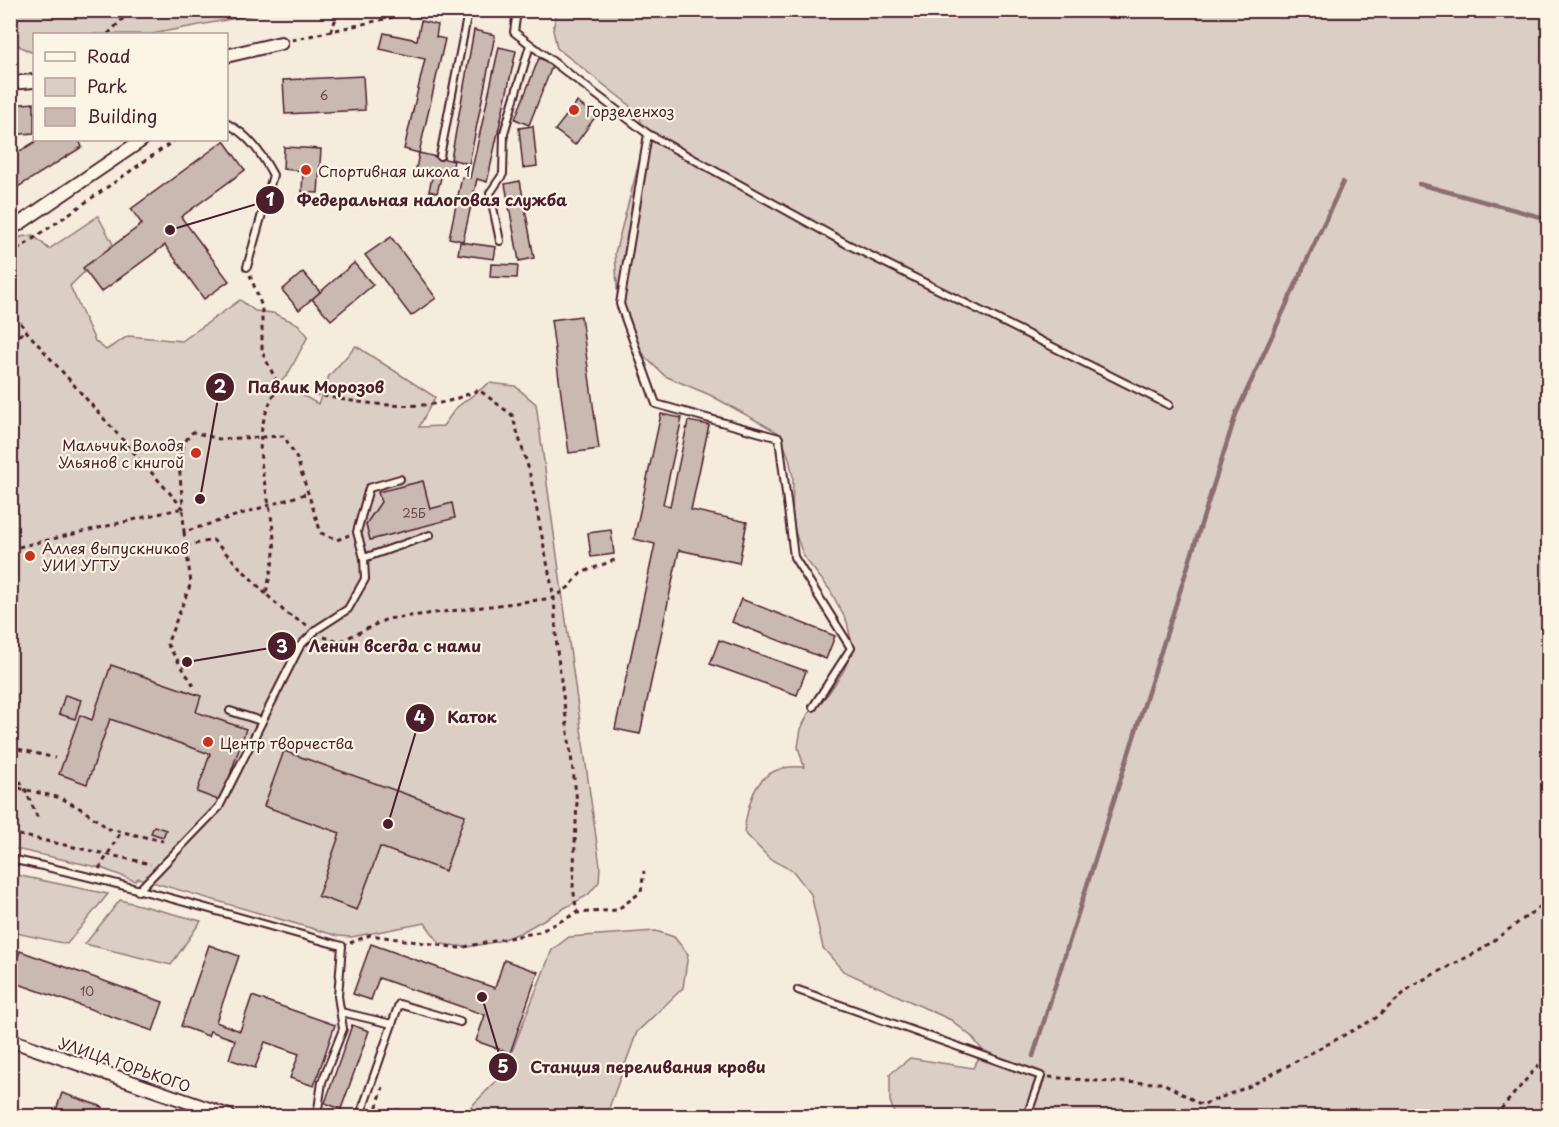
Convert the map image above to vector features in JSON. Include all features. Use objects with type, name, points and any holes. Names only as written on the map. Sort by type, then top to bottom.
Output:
[{"type":"street","points":[[228,56],[281,43]]},
{"type":"street","points":[[10,83],[33,81]]},
{"type":"street","points":[[13,223],[140,141]]},
{"type":"street","name":"УЛИЦА ГОРЬКОГО","points":[[10,1040],[221,1115]]},
{"type":"lane","points":[[517,11],[514,32],[648,134],[847,244],[1169,405]]},
{"type":"lane","points":[[440,156],[467,17]]},
{"type":"lane","points":[[500,241],[490,193],[503,174],[504,133],[530,45]]},
{"type":"lane","points":[[228,124],[239,130],[260,150],[273,175],[247,267]]},
{"type":"lane","points":[[648,134],[620,304],[656,404],[779,438],[794,556],[851,648],[813,707]]},
{"type":"lane","points":[[138,891],[219,807],[300,646],[316,629],[348,609],[365,579],[364,558],[357,532],[369,488],[400,479]]},
{"type":"lane","points":[[364,558],[430,535]]},
{"type":"lane","points":[[230,711],[261,721]]},
{"type":"lane","points":[[10,858],[95,876],[138,891],[342,946],[338,996],[343,1029],[322,1082],[317,1116]]},
{"type":"lane","points":[[798,990],[1041,1076],[1027,1116]]},
{"type":"lane","points":[[360,1116],[399,1004],[460,1022]]},
{"type":"lane","points":[[341,1012],[392,1024]]},
{"type":"path","points":[[109,33],[131,10]]},
{"type":"path","points":[[330,32],[340,10]]},
{"type":"path","points":[[281,43],[398,16],[467,17],[517,11]]},
{"type":"path","points":[[10,255],[174,141]]},
{"type":"path","points":[[247,267],[262,307],[262,352],[279,386],[311,394],[394,405],[441,403],[479,390],[512,415],[529,470],[554,598],[557,650],[577,801],[573,887],[577,914]]},
{"type":"path","points":[[10,308],[27,332],[183,508]]},
{"type":"path","points":[[10,338],[27,332]]},
{"type":"path","points":[[266,594],[275,540],[259,437],[269,402],[279,386]]},
{"type":"path","points":[[194,686],[166,644],[191,583],[184,532],[180,454],[185,440],[193,432],[219,439],[284,436],[297,459],[321,533],[337,540],[357,532]]},
{"type":"path","points":[[184,532],[308,493]]},
{"type":"path","points":[[10,549],[183,508]]},
{"type":"path","points":[[186,546],[213,540],[286,614],[316,629],[325,638],[339,642],[387,619],[554,598],[569,587],[581,573],[617,560]]},
{"type":"path","points":[[10,747],[55,758]]},
{"type":"path","points":[[10,766],[25,789],[39,821]]},
{"type":"path","points":[[10,786],[62,798],[109,829],[163,841]]},
{"type":"path","points":[[95,876],[121,832]]},
{"type":"path","points":[[10,833],[162,866]]},
{"type":"path","points":[[342,946],[370,935],[459,948],[539,932],[577,914],[617,910],[641,892],[644,871]]},
{"type":"path","points":[[1041,1076],[1109,1082],[1163,1083],[1202,1105],[1250,1086],[1376,1018],[1413,986],[1479,951],[1548,901]]},
{"type":"path","points":[[1495,1116],[1548,1054]]},
{"type":"path","points":[[374,1116],[383,1087]]},
{"type":"green space","points":[[11,10],[273,10],[157,33],[33,33],[33,53],[15,42],[12,38]]},
{"type":"green space","points":[[557,10],[1548,11],[1548,1116],[895,1116],[890,1101],[890,1074],[910,1058],[973,1068],[983,1051],[972,1037],[951,1020],[843,971],[823,948],[811,894],[793,871],[770,859],[744,832],[749,805],[759,784],[776,770],[804,767],[798,747],[801,729],[808,714],[828,694],[843,672],[853,649],[847,622],[830,590],[804,557],[797,538],[792,520],[793,477],[789,458],[779,433],[710,395],[665,376],[646,358],[631,334],[618,303],[615,253],[645,140],[640,118],[627,103],[557,48],[553,30]]},
{"type":"green space","points":[[98,216],[113,244],[70,286],[95,341],[106,350],[128,336],[182,341],[240,300],[255,311],[273,313],[298,324],[308,336],[287,376],[278,382],[318,404],[329,376],[356,346],[435,397],[419,427],[443,426],[456,408],[489,383],[515,386],[536,404],[600,866],[599,882],[588,895],[520,933],[495,942],[467,947],[440,944],[425,923],[351,937],[338,936],[138,878],[135,881],[101,868],[11,848],[11,244],[20,237],[33,235],[49,249]]},
{"type":"green space","points":[[11,874],[108,894],[67,944],[11,932]]},
{"type":"green space","points":[[120,900],[201,921],[171,965],[85,944]]},
{"type":"green space","points":[[656,931],[674,937],[688,954],[683,988],[637,1032],[606,1116],[462,1116],[503,1074],[552,950],[569,937]]},
{"type":"building","points":[[421,21],[438,25],[436,37],[445,39],[419,153],[404,149],[425,59],[380,49],[384,33],[417,40]]},
{"type":"building","points":[[474,30],[495,35],[469,164],[451,159]]},
{"type":"building","points":[[499,47],[516,51],[487,182],[477,179],[463,241],[449,238],[462,177],[470,178]]},
{"type":"building","points":[[539,58],[553,64],[529,125],[515,119]]},
{"type":"building","points":[[363,76],[365,110],[285,114],[283,80]]},
{"type":"building","points":[[577,102],[596,116],[575,145],[555,130]]},
{"type":"building","points":[[33,103],[33,133],[10,135],[10,105]]},
{"type":"building","points":[[533,126],[537,166],[523,168],[519,128]]},
{"type":"building","points":[[36,141],[79,141],[82,147],[10,192],[10,157]]},
{"type":"building","points":[[224,141],[245,170],[181,217],[229,281],[204,299],[165,245],[101,292],[83,268],[142,224],[131,209]]},
{"type":"building","name":"Спортивная школа 1","points":[[284,147],[321,149],[318,193],[302,192],[303,171],[283,169]]},
{"type":"building","points":[[419,153],[454,161],[451,175],[442,174],[437,193],[429,191],[433,173],[416,169]]},
{"type":"building","points":[[520,181],[534,258],[519,261],[505,184]]},
{"type":"building","points":[[391,237],[436,298],[411,316],[365,255]]},
{"type":"building","points":[[460,242],[496,247],[494,259],[458,254]]},
{"type":"building","points":[[354,263],[373,285],[331,320],[312,299]]},
{"type":"building","points":[[491,264],[518,265],[517,278],[490,277]]},
{"type":"building","points":[[303,272],[320,292],[299,310],[282,290]]},
{"type":"building","points":[[581,316],[599,449],[569,453],[551,320]]},
{"type":"building","points":[[661,414],[682,418],[663,504],[670,506],[688,421],[709,425],[691,510],[747,522],[739,563],[679,550],[640,734],[615,729],[655,544],[634,539]]},
{"type":"building","points":[[423,481],[430,509],[452,503],[455,518],[370,540],[366,524],[381,502],[378,492]]},
{"type":"building","points":[[611,530],[614,554],[591,557],[588,533]]},
{"type":"building","points":[[741,599],[835,636],[826,659],[732,622]]},
{"type":"building","points":[[719,640],[806,671],[797,695],[710,664]]},
{"type":"building","name":"Центр творчества","points":[[111,665],[201,696],[196,712],[246,729],[221,801],[197,792],[210,754],[110,719],[87,784],[59,774],[80,715],[92,720]]},
{"type":"building","points":[[65,695],[81,700],[75,719],[59,714]]},
{"type":"building","points":[[284,751],[465,815],[445,871],[380,847],[357,910],[318,896],[340,833],[264,806]]},
{"type":"building","points":[[154,826],[166,830],[163,837],[151,833]]},
{"type":"building","points":[[371,944],[495,988],[504,960],[538,972],[510,1053],[476,1041],[485,1015],[379,978],[371,1000],[353,994]]},
{"type":"building","points":[[209,945],[239,956],[216,1022],[240,1031],[252,996],[335,1025],[314,1086],[290,1078],[299,1054],[265,1042],[255,1068],[229,1059],[235,1040],[210,1031],[208,1036],[181,1026]]},
{"type":"building","points":[[20,951],[163,1002],[153,1031],[10,981]]},
{"type":"building","points":[[352,1025],[369,1031],[341,1109],[325,1103]]},
{"type":"building","points":[[62,1093],[103,1107],[99,1116],[54,1116]]},
{"type":"building","points":[[397,1109],[417,1116],[394,1116]]},
{"type":"waterway","points":[[1033,1056],[1236,414],[1343,182]]},
{"type":"waterway","points":[[1419,184],[1548,219]]},
{"type":"place","name":"Горзеленхоз","points":[[574,110]]},
{"type":"place","name":"Спортивная школа 1","points":[[306,170]]},
{"type":"place","name":"Федеральная налоговая служба","points":[[170,230]]},
{"type":"place","name":"Мальчик Володя Ульянов с книгой","points":[[196,453]]},
{"type":"place","name":"Павлик Морозов","points":[[200,499]]},
{"type":"place","name":"Аллея выпускников УИИ УГТУ","points":[[30,556]]},
{"type":"place","name":"Ленин всегда с нами","points":[[187,662]]},
{"type":"place","name":"Центр творчества","points":[[208,742]]},
{"type":"place","name":"Каток","points":[[388,824]]},
{"type":"place","name":"Станция переливания крови","points":[[482,997]]}]
